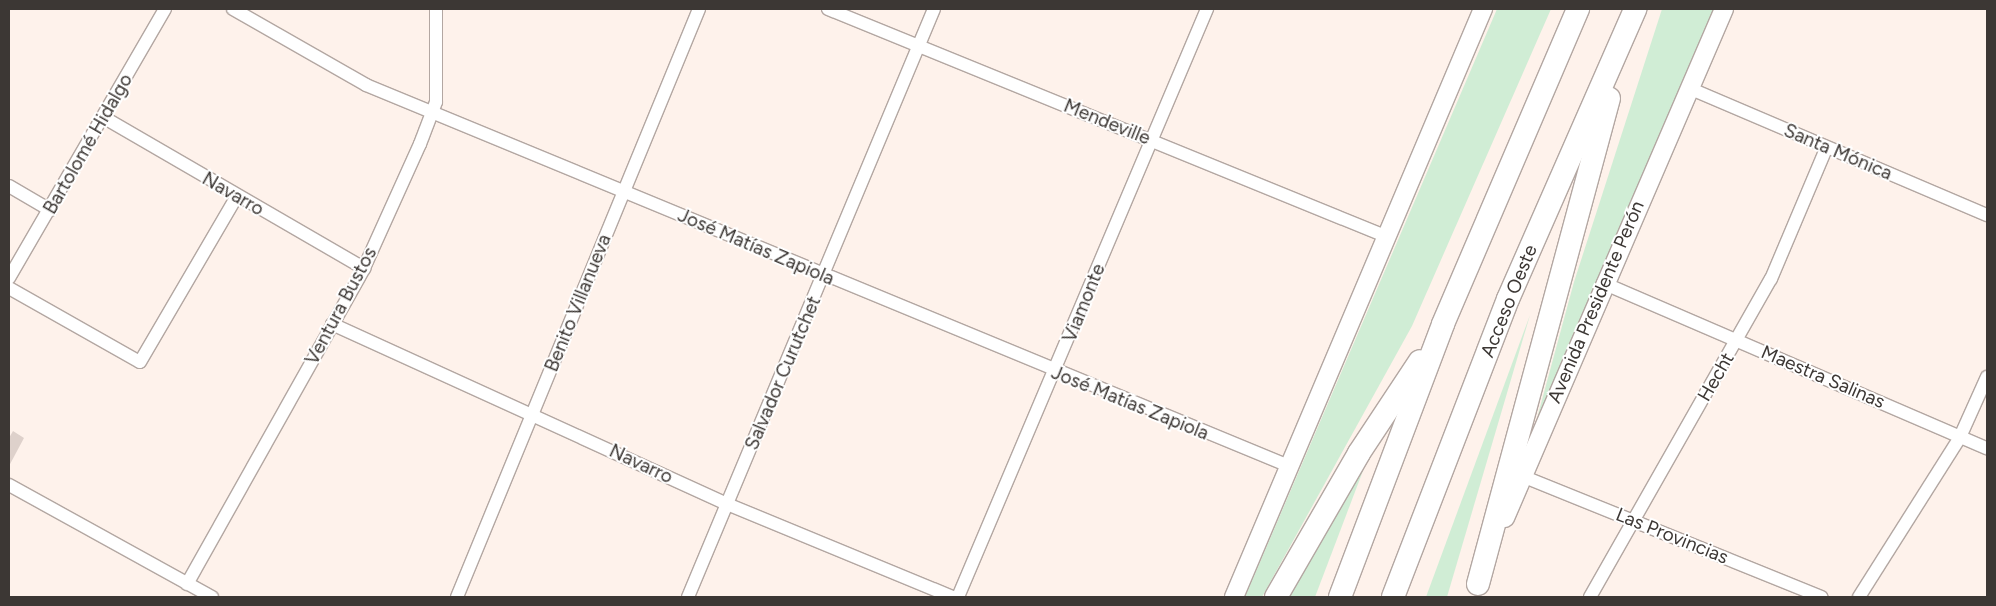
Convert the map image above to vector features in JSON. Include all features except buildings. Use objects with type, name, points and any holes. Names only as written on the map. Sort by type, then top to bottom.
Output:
[{"type":"highway","points":[[1340,597],[1443,324],[1578,9]]},
{"type":"highway","points":[[1475,591],[1596,141],[1636,9]]},
{"type":"highway","name":"Acceso Oeste","points":[[1393,597],[1508,299],[1636,9]]},
{"type":"highway","points":[[1276,597],[1359,453],[1443,324]]},
{"type":"street","name":"Bartolomé Hidalgo","points":[[9,278],[165,9]]},
{"type":"street","name":"José Matías Zapiola","points":[[232,9],[366,85],[624,191],[1055,373],[1289,466]]},
{"type":"street","name":"Ventura Bustos","points":[[188,584],[364,268],[432,113],[437,91],[436,9]]},
{"type":"street","name":"Benito Villanueva","points":[[457,597],[699,9]]},
{"type":"street","name":"Mendeville","points":[[828,9],[1385,236]]},
{"type":"street","name":"Salvador Curutchet","points":[[688,597],[824,276],[934,9]]},
{"type":"street","name":"Viamonte","points":[[958,597],[1055,373],[1207,9]]},
{"type":"street","points":[[1234,597],[1385,236],[1483,9]]},
{"type":"street","name":"Avenida Presidente Perón","points":[[1475,591],[1603,283],[1724,9]]},
{"type":"street","name":"Santa Mónica","points":[[1689,88],[1826,149],[1987,214]]},
{"type":"street","name":"Navarro","points":[[103,117],[364,268]]},
{"type":"street","name":"Hecht","points":[[1590,597],[1771,280],[1826,149]]},
{"type":"street","points":[[9,186],[50,210]]},
{"type":"street","points":[[9,288],[140,362],[237,196]]},
{"type":"street","name":"Maestra Salinas","points":[[1603,283],[1987,448]]},
{"type":"street","name":"Navarro","points":[[332,324],[533,413],[727,504],[953,597]]},
{"type":"street","points":[[1860,597],[1960,437],[1987,377]]},
{"type":"street","name":"Las Provincias","points":[[1522,476],[1822,597]]},
{"type":"street","points":[[9,485],[212,597]]},
{"type":"green space","points":[[1497,9],[1551,9],[1412,326],[1262,597],[1245,597]]},
{"type":"green space","points":[[1662,9],[1717,9],[1530,444],[1574,282]]},
{"type":"green space","points":[[1530,315],[1447,597],[1426,597]]},
{"type":"green space","points":[[1369,455],[1315,597],[1287,597]]}]
